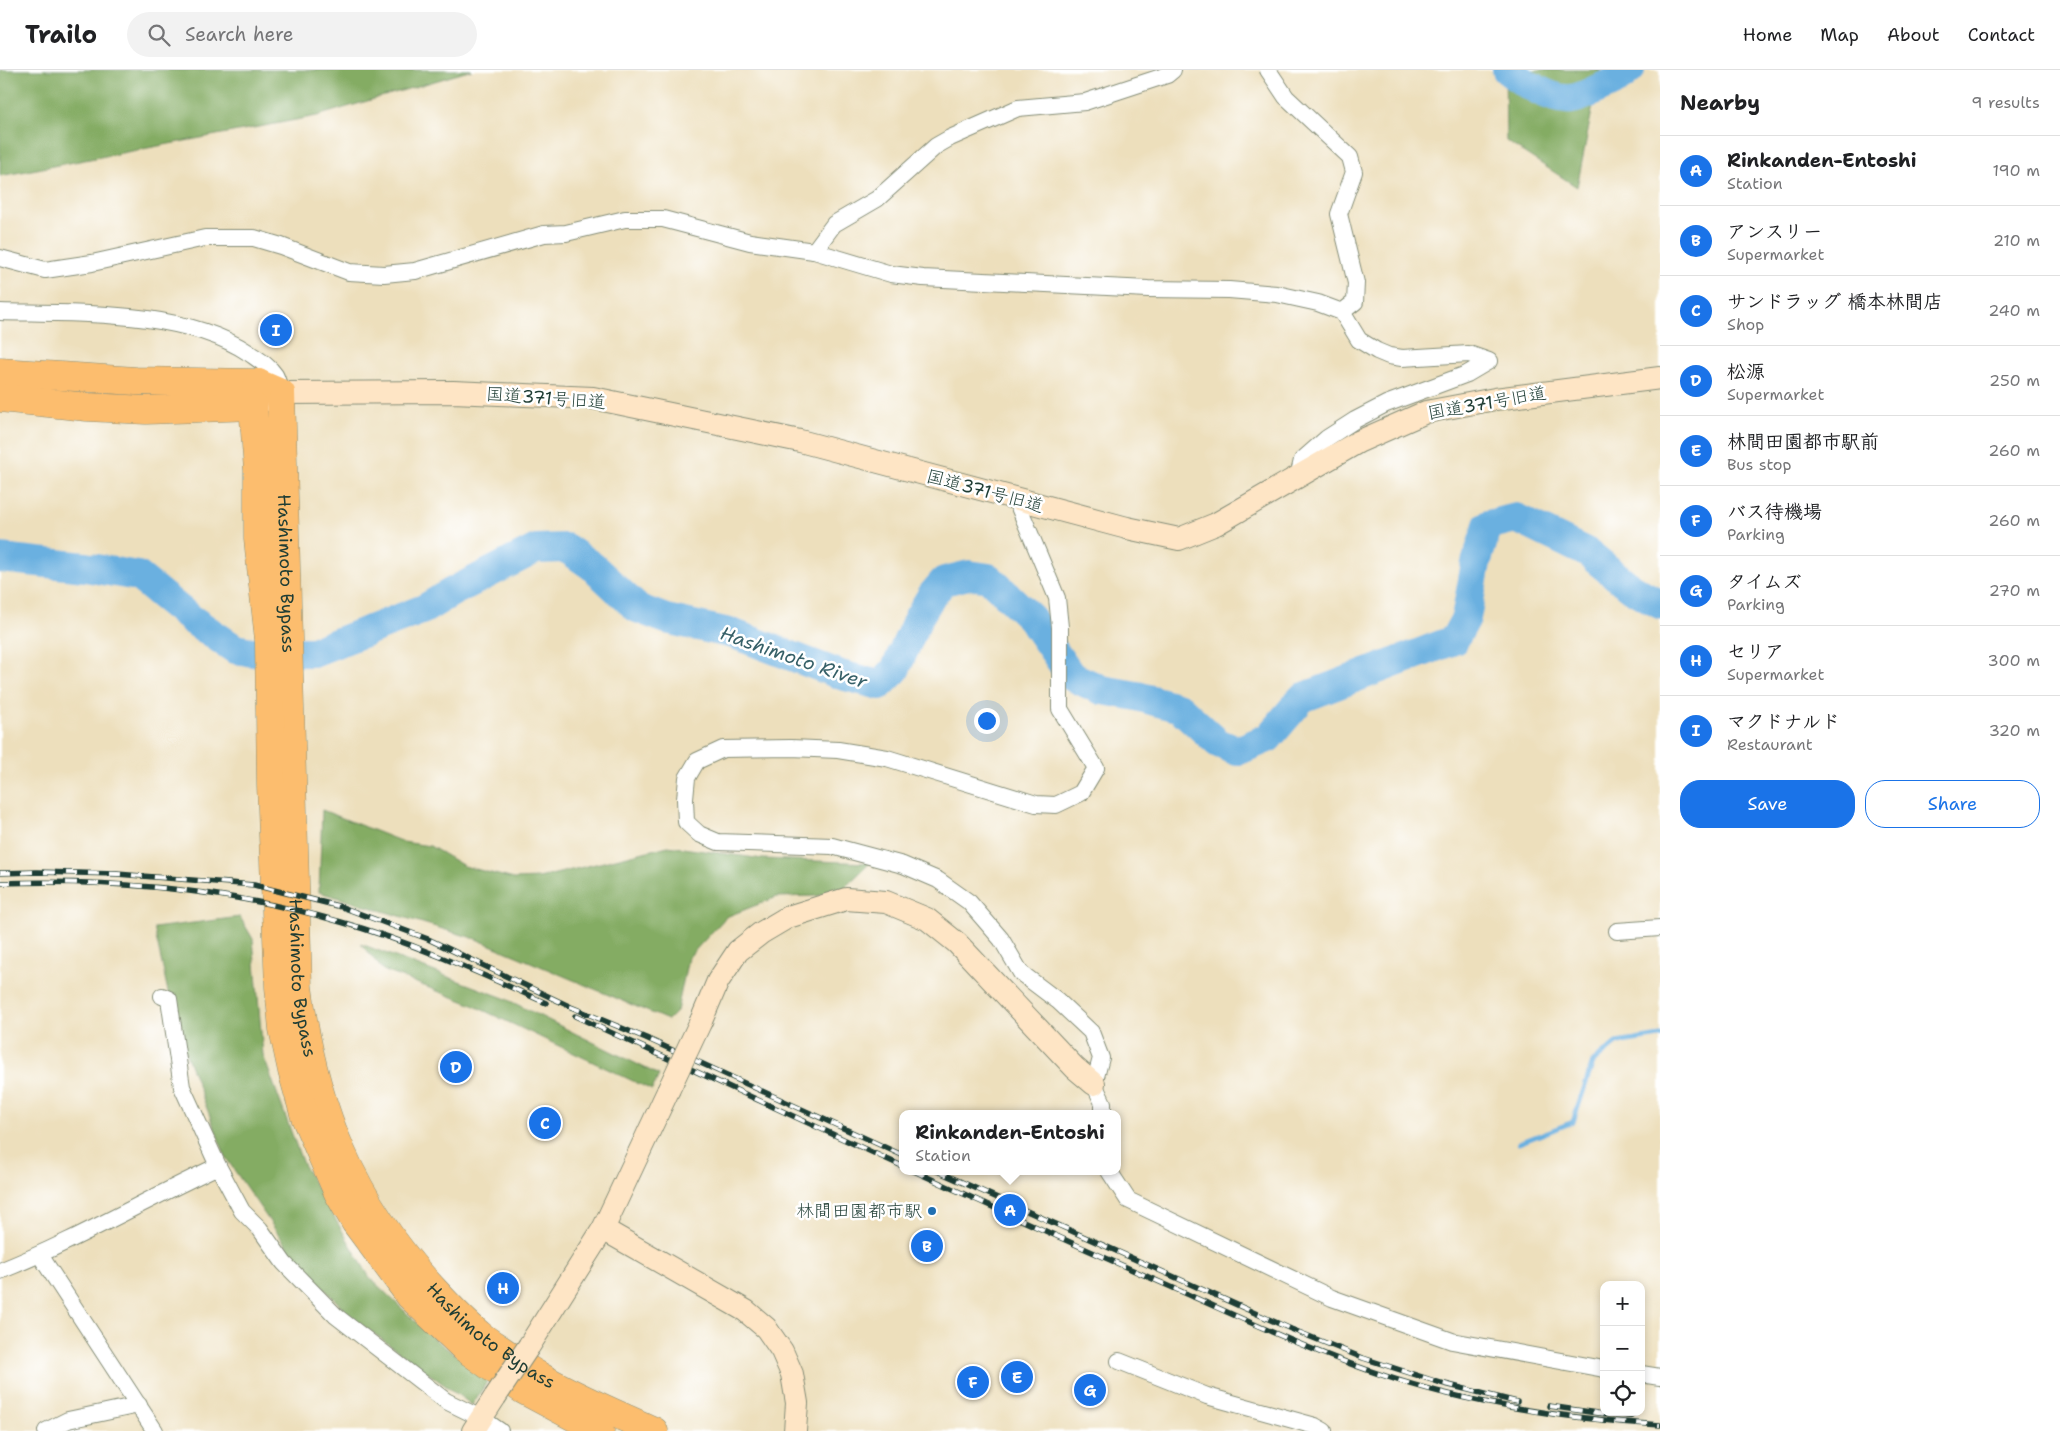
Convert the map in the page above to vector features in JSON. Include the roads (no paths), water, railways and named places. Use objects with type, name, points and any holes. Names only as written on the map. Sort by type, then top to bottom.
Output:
[{"type":"highway","points":[[0,372],[136,381],[264,394]]},
{"type":"highway","points":[[0,398],[86,407],[146,410],[264,394]]},
{"type":"highway","name":"Hashimoto Bypass","points":[[264,394],[271,470],[281,785],[298,987],[303,1027],[311,1065],[338,1146],[354,1181],[394,1242],[423,1278],[480,1335],[537,1375],[654,1431]]},
{"type":"highway","name":"Hashimoto Bypass","points":[[281,785],[276,942],[284,1029],[292,1071],[305,1117],[338,1193],[355,1222],[380,1257],[410,1296],[436,1323],[463,1347],[523,1390],[600,1431]]},
{"type":"street","points":[[814,252],[834,224],[877,199],[936,146],[950,138],[1018,108],[1085,102],[1167,75],[1173,70]]},
{"type":"street","points":[[1268,70],[1286,97],[1350,157],[1354,172],[1339,214],[1356,283],[1355,302],[1342,312]]},
{"type":"street","points":[[0,258],[45,270],[92,263],[205,238],[254,238],[281,246],[349,272],[384,274],[415,271],[544,234],[566,233],[624,219],[663,219],[750,242],[814,252],[890,274],[923,278],[1156,290],[1249,291],[1318,302],[1342,312],[1359,340],[1389,356],[1402,358],[1469,354],[1489,361],[1467,374],[1402,398],[1355,420],[1327,438],[1302,460],[1298,477]]},
{"type":"street","points":[[0,312],[106,316],[169,322],[186,326],[240,347],[265,364],[276,377],[264,394]]},
{"type":"street","name":"国道371号旧道","points":[[264,394],[454,392],[594,398],[800,441],[1016,500],[1179,539],[1216,524],[1358,442],[1426,412],[1495,399],[1660,378]]},
{"type":"street","points":[[1016,500],[1057,598],[1060,627],[1060,709],[1096,768],[1081,793],[1056,805],[1036,804],[888,758],[838,750],[791,748],[723,749],[697,761],[687,778],[685,799],[686,822],[699,834],[718,842],[832,846],[903,865],[938,880],[969,902],[1001,939],[1020,972],[1058,1001],[1091,1032],[1101,1058],[1094,1084]]},
{"type":"street","points":[[477,1424],[603,1229],[702,1022],[718,981],[738,951],[761,933],[788,917],[846,899],[886,902],[927,919],[957,944],[1075,1068],[1094,1084],[1103,1103],[1103,1110]]},
{"type":"street","points":[[1617,931],[1660,928]]},
{"type":"street","points":[[162,996],[169,1000],[182,1087],[218,1166],[242,1211],[260,1229],[284,1263],[336,1316],[477,1424],[500,1431]]},
{"type":"street","points":[[0,1271],[40,1255],[158,1194],[218,1166]]},
{"type":"street","points":[[1111,1175],[1128,1200],[1332,1298],[1452,1341],[1600,1368]]},
{"type":"street","points":[[603,1229],[746,1311],[766,1328],[782,1351],[792,1374],[797,1403],[794,1431]]},
{"type":"street","points":[[40,1255],[155,1431]]},
{"type":"street","points":[[1119,1361],[1207,1396],[1315,1426],[1324,1431]]},
{"type":"street","points":[[1645,1375],[1660,1377]]},
{"type":"street","points":[[46,1431],[68,1420],[139,1405]]},
{"type":"waterway","points":[[1507,70],[1546,94],[1563,99],[1582,96],[1612,82],[1630,70]]},
{"type":"waterway","name":"Hashimoto River","points":[[0,558],[85,567],[138,576],[191,619],[235,649],[252,652],[313,652],[424,609],[452,592],[536,549],[566,548],[592,566],[637,608],[666,619],[734,634],[841,675],[880,685],[895,670],[918,618],[932,595],[944,581],[969,575],[989,578],[1031,618],[1071,676],[1102,690],[1137,696],[1180,708],[1218,743],[1237,751],[1268,738],[1302,698],[1454,640],[1466,618],[1476,563],[1488,525],[1516,518],[1588,553],[1631,588],[1660,604]]},
{"type":"waterway","points":[[1519,1143],[1573,1122],[1593,1062],[1616,1043],[1660,1036]]},
{"type":"railway","points":[[0,873],[117,874],[254,885],[342,907],[428,939],[571,1007],[646,1038],[899,1154]]},
{"type":"railway","points":[[0,883],[86,883],[172,889],[257,902],[299,911],[394,939],[470,969],[546,1003]]},
{"type":"railway","points":[[575,1016],[899,1165]]},
{"type":"railway","points":[[923,1175],[1311,1349],[1375,1373],[1440,1392],[1521,1409],[1576,1417],[1660,1425]]},
{"type":"railway","points":[[946,1175],[1291,1329],[1363,1358],[1441,1383],[1517,1402]]},
{"type":"railway","points":[[1549,1406],[1600,1413]]},
{"type":"place","name":"マクドナルド","points":[[276,330]]},
{"type":"place","name":"松源","points":[[456,1067]]},
{"type":"place","name":"サンドラッグ 橋本林間店","points":[[545,1123]]},
{"type":"place","name":"Rinkanden-Entoshi","points":[[1010,1210]]},
{"type":"place","name":"林間田園都市駅","points":[[932,1211]]},
{"type":"place","name":"アンスリー","points":[[927,1246]]},
{"type":"place","name":"セリア","points":[[503,1288]]},
{"type":"place","name":"林間田園都市駅前","points":[[1017,1377]]},
{"type":"place","name":"バス待機場","points":[[973,1382]]},
{"type":"place","name":"タイムズ","points":[[1090,1390]]}]
